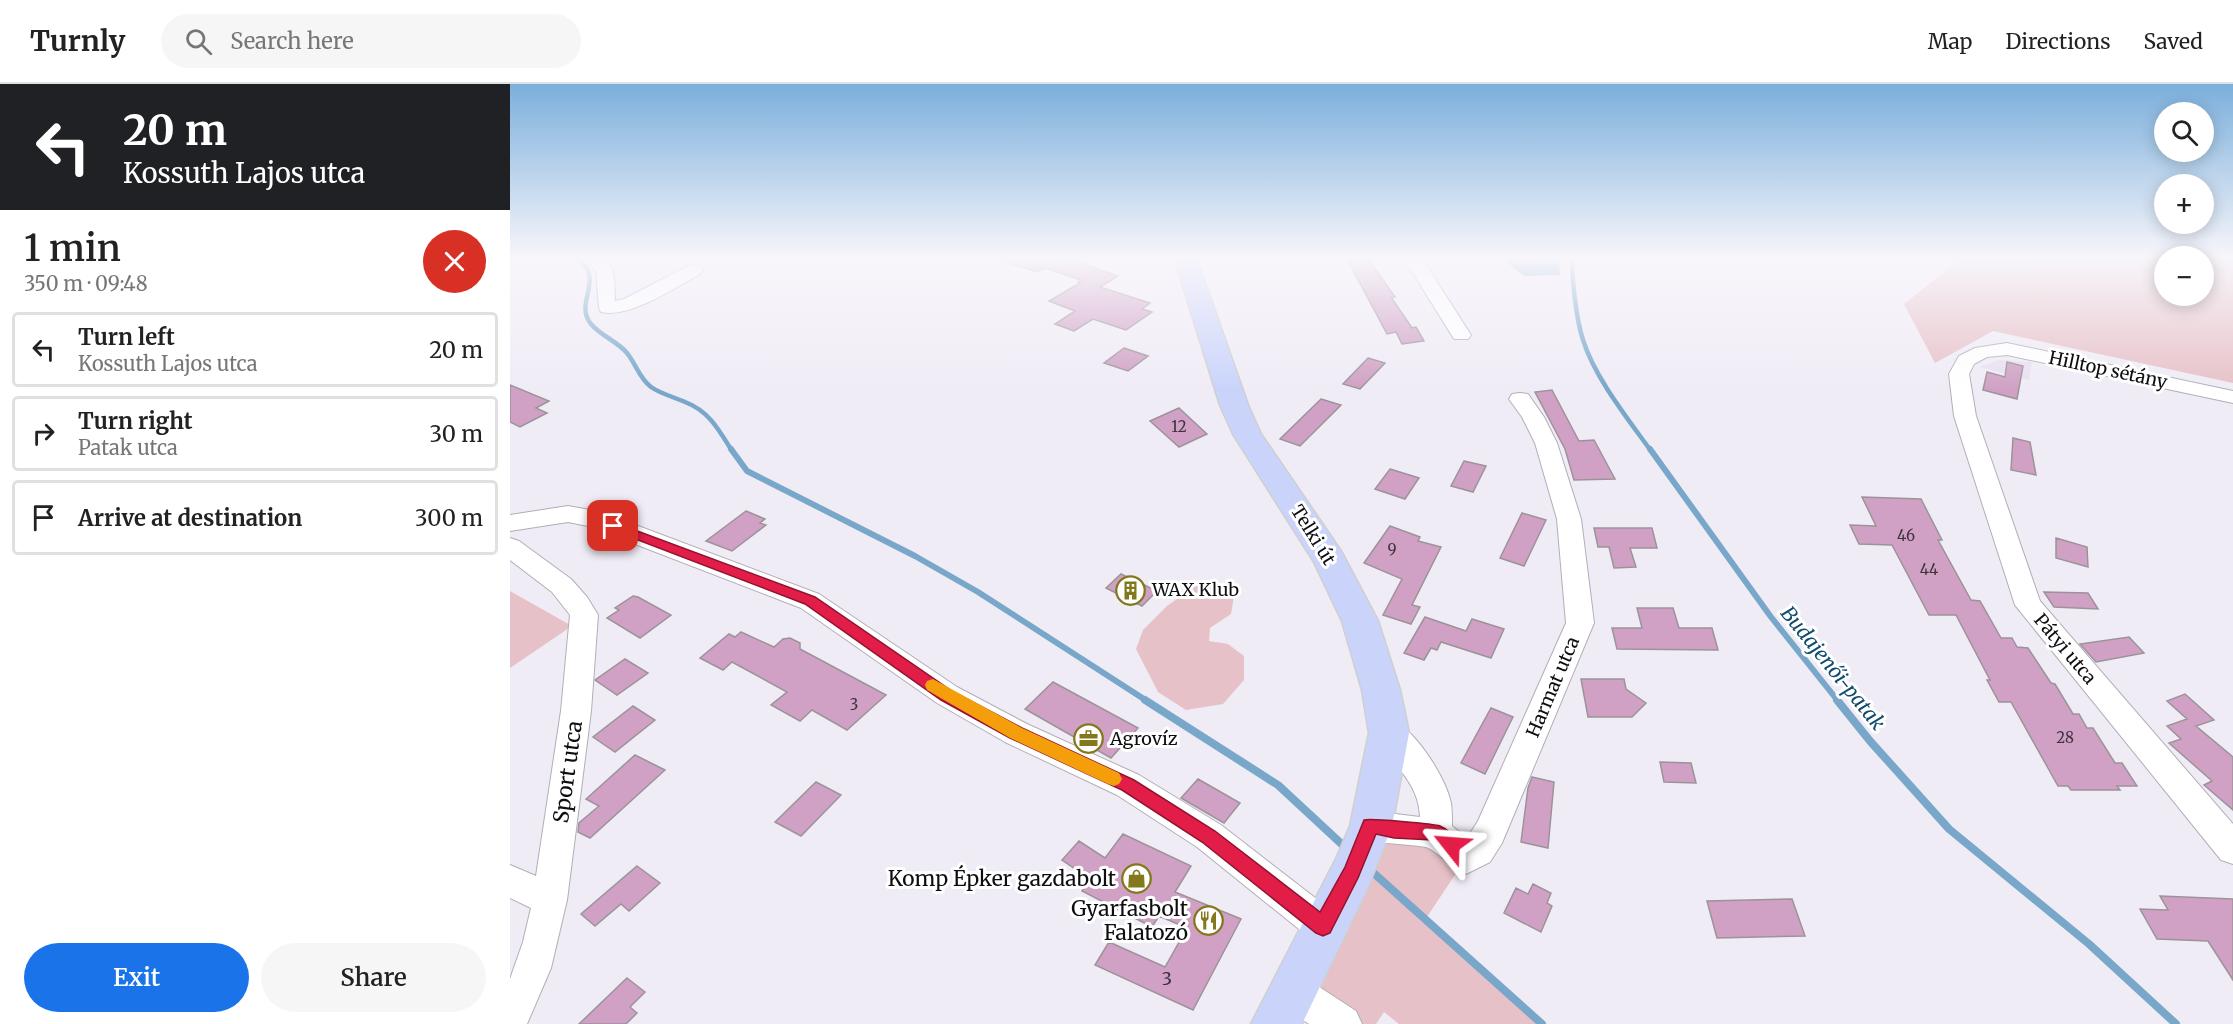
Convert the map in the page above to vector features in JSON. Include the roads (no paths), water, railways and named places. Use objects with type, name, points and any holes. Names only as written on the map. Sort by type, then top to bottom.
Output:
[{"type":"main road","name":"Telki út","points":[[1199,301],[1230,394],[1247,434],[1329,559],[1360,621],[1381,690],[1389,733],[1361,848],[1283,1007]]},
{"type":"street","points":[[606,301],[608,308],[634,301]]},
{"type":"street","points":[[1440,301],[1461,335]]},
{"type":"street","name":"Hilltop sétány","points":[[1982,352],[2007,349],[2233,397]]},
{"type":"street","name":"Pátyi utca","points":[[1982,352],[1965,360],[1959,374],[1965,416],[2028,605],[2233,849]]},
{"type":"street","name":"Harmat utca","points":[[1436,832],[1466,858],[1478,851],[1499,811],[1580,623],[1569,519],[1546,443],[1533,417],[1520,399]]},
{"type":"street","points":[[510,523],[568,514],[592,518],[810,601],[947,695],[1016,733],[1128,785],[1199,830],[1323,926]]},
{"type":"street","name":"Sport utca","points":[[510,547],[560,584],[580,606],[584,615],[577,711],[550,900],[538,956],[520,1013]]},
{"type":"street","points":[[1361,848],[1394,830],[1436,832],[1435,802],[1427,785],[1404,747],[1389,733]]},
{"type":"street","points":[[510,880],[550,900]]},
{"type":"street","points":[[1283,1007],[1343,1024]]},
{"type":"waterway","points":[[586,301],[586,316],[591,324],[627,353],[643,379],[663,394],[701,410],[718,429],[732,451]]},
{"type":"waterway","name":"Budajenői-patak","points":[[1575,301],[1583,340],[1595,369],[1651,451]]},
{"type":"waterway","points":[[731,449],[747,471],[915,556],[978,592],[1147,701]]},
{"type":"waterway","name":"Budajenői-patak","points":[[1650,449],[1771,617],[1838,701]]},
{"type":"waterway","points":[[1145,700],[1278,785],[1347,849]]},
{"type":"waterway","name":"Budajenői-patak","points":[[1837,700],[1870,741],[1949,829],[2089,944],[2176,1024]]},
{"type":"waterway","points":[[1368,868],[1542,1024]]},
{"type":"place","name":"WAX Klub","points":[[1131,590]]},
{"type":"place","name":"Agrovíz","points":[[1089,739]]},
{"type":"place","name":"Komp Épker gazdabolt","points":[[1137,879]]},
{"type":"place","name":"Gyarfasbolt Falatozó","points":[[1209,921]]}]
